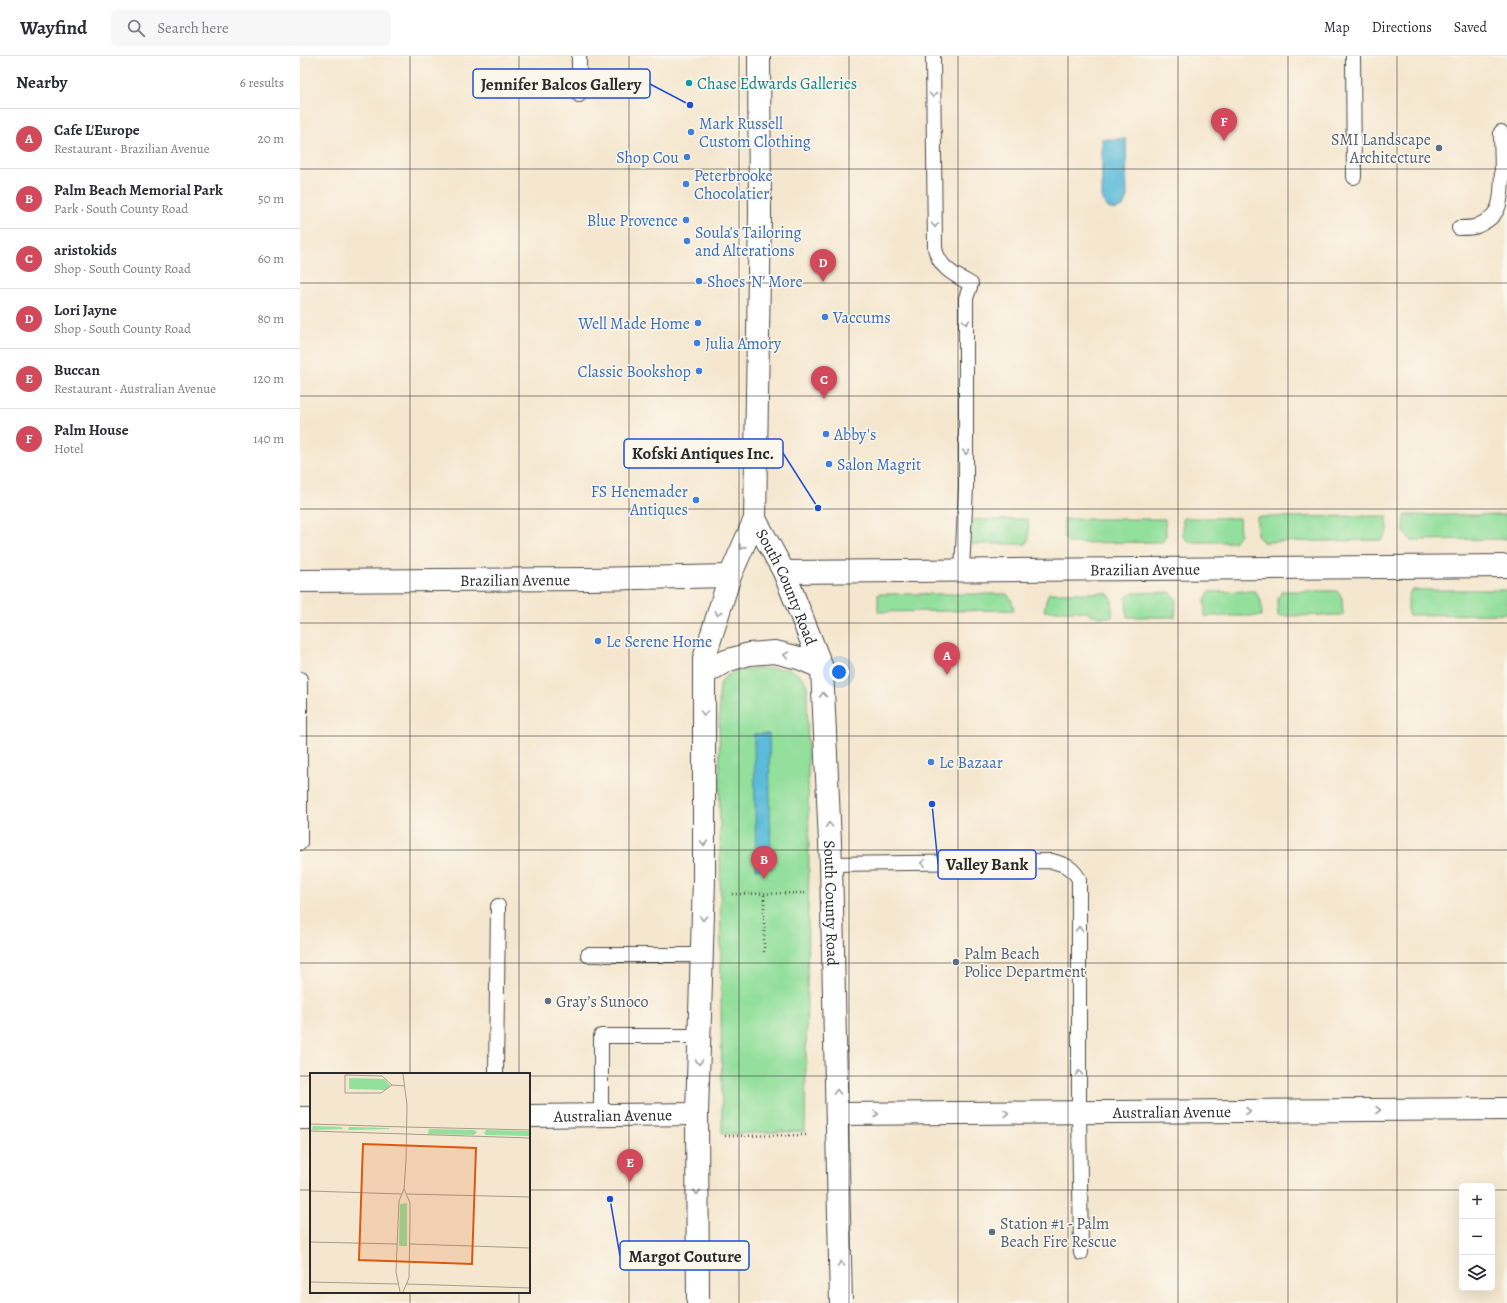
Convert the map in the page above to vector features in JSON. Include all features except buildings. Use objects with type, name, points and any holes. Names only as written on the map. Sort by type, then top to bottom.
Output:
[{"type":"main road","name":"South County Road","points":[[698,1303],[697,1114],[704,879],[704,659],[730,576],[755,519],[760,213],[758,56]]},
{"type":"main road","name":"South County Road","points":[[755,519],[784,572],[822,668],[831,864],[842,1303]]},
{"type":"main road","name":"Brazilian Avenue","points":[[784,572],[1507,566]]},
{"type":"main road","name":"Brazilian Avenue","points":[[300,581],[730,576]]},
{"type":"main road","points":[[704,674],[726,661],[744,655],[775,652],[800,658],[822,668]]},
{"type":"main road","name":"Australian Avenue","points":[[837,1114],[1507,1109]]},
{"type":"main road","name":"Australian Avenue","points":[[530,1116],[697,1114]]},
{"type":"lane","points":[[579,56],[579,95]]},
{"type":"lane","points":[[933,56],[935,248],[937,256],[948,271],[971,284],[966,298],[966,487],[962,571]]},
{"type":"lane","points":[[1353,56],[1354,177]]},
{"type":"lane","points":[[1459,228],[1476,226],[1488,219],[1497,210],[1502,184],[1501,132]]},
{"type":"lane","points":[[300,679],[300,843]]},
{"type":"lane","points":[[831,864],[1052,861],[1073,869],[1079,879],[1080,1253]]},
{"type":"lane","points":[[496,1073],[498,906]]},
{"type":"lane","points":[[588,955],[702,954]]},
{"type":"lane","points":[[601,1115],[601,1036],[699,1036]]},
{"type":"path","points":[[730,894],[805,893]]},
{"type":"path","points":[[764,894],[764,952]]},
{"type":"path","points":[[725,1136],[809,1135]]},
{"type":"green space","points":[[1405,515],[1507,515],[1507,539],[1411,540],[1404,532]]},
{"type":"green space","points":[[1387,516],[1388,531],[1382,540],[1263,542],[1257,535],[1257,517]]},
{"type":"green space","points":[[1183,518],[1239,518],[1240,534],[1234,542],[1188,542],[1183,536]]},
{"type":"green space","points":[[1028,519],[1029,538],[1026,544],[971,544],[970,520]]},
{"type":"green space","points":[[1064,519],[1165,519],[1166,535],[1162,542],[1068,543],[1064,537]]},
{"type":"green space","points":[[1411,590],[1507,590],[1507,614],[1408,615],[1408,598]]},
{"type":"green space","points":[[1255,591],[1261,601],[1262,616],[1205,616],[1205,600],[1209,592]]},
{"type":"green space","points":[[1282,591],[1337,591],[1342,598],[1343,615],[1278,616],[1277,600]]},
{"type":"green space","points":[[1170,592],[1176,599],[1175,617],[1127,617],[1126,598],[1132,593]]},
{"type":"green space","points":[[1049,593],[1107,593],[1112,599],[1112,617],[1099,617],[1084,611],[1044,611]]},
{"type":"green space","points":[[878,594],[1007,594],[1012,601],[1014,610],[878,612]]},
{"type":"green space","points":[[751,669],[789,669],[800,675],[807,684],[809,850],[805,1131],[722,1134],[720,686],[725,677],[732,673]]},
{"type":"water","points":[[1102,139],[1126,139],[1127,197],[1123,207],[1116,209],[1110,209],[1102,200]]},
{"type":"water","points":[[754,734],[769,734],[771,868],[756,869]]},
{"type":"place","name":"Chase Edwards Galleries","points":[[689,83]]},
{"type":"place","name":"Jennifer Balcos Gallery","points":[[690,105]]},
{"type":"place","name":"Mark Russell Custom Clothing","points":[[691,132]]},
{"type":"place","name":"Palm House","points":[[1224,141]]},
{"type":"place","name":"SMI Landscape Architecture","points":[[1439,148]]},
{"type":"place","name":"Shop Cou","points":[[687,157]]},
{"type":"place","name":"Peterbrooke Chocolatier","points":[[686,184]]},
{"type":"place","name":"Blue Provence","points":[[686,220]]},
{"type":"place","name":"Soula's Tailoring and Alterations","points":[[687,241]]},
{"type":"place","name":"Shoes 'N' More","points":[[699,281]]},
{"type":"place","name":"Lori Jayne","points":[[823,282]]},
{"type":"place","name":"Vaccums","points":[[825,317]]},
{"type":"place","name":"Well Made Home","points":[[698,323]]},
{"type":"place","name":"Julia Amory","points":[[697,343]]},
{"type":"place","name":"Classic Bookshop","points":[[699,371]]},
{"type":"place","name":"aristokids","points":[[824,399]]},
{"type":"place","name":"Abby's","points":[[826,434]]},
{"type":"place","name":"Salon Magrit","points":[[829,464]]},
{"type":"place","name":"FS Henemader Antiques","points":[[696,500]]},
{"type":"place","name":"Kofski Antiques Inc.","points":[[818,508]]},
{"type":"place","name":"Le Serene Home","points":[[598,641]]},
{"type":"place","name":"Cafe L'Europe","points":[[947,675]]},
{"type":"place","name":"Le Bazaar","points":[[931,762]]},
{"type":"place","name":"Valley Bank","points":[[932,804]]},
{"type":"place","name":"Palm Beach Memorial Park","points":[[764,879]]},
{"type":"place","name":"Palm Beach Police Department","points":[[956,962]]},
{"type":"place","name":"Gray’s Sunoco","points":[[548,1001]]},
{"type":"place","name":"Buccan","points":[[630,1182]]},
{"type":"place","name":"Margot Couture","points":[[610,1199]]},
{"type":"place","name":"Station #1 - Palm Beach Fire Rescue","points":[[992,1232]]}]
